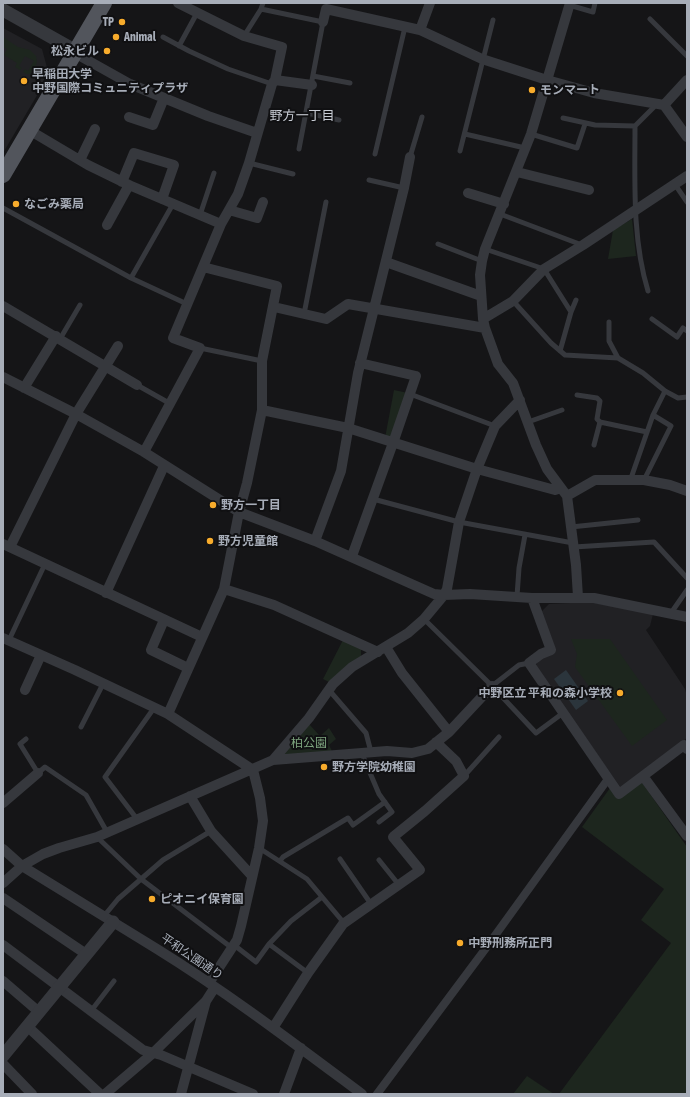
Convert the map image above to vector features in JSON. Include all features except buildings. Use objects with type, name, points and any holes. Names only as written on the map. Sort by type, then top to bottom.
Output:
[{"type":"main road","points":[[3,175],[104,3]]},
{"type":"street","points":[[144,452],[169,403],[200,348],[173,338],[221,224],[238,194],[274,82],[282,47],[244,36],[178,3]]},
{"type":"street","points":[[420,30],[430,3]]},
{"type":"street","points":[[569,4],[531,134],[517,172],[485,248],[480,275],[484,323],[498,364],[514,383],[536,445],[547,468],[564,492],[571,527],[578,597]]},
{"type":"street","points":[[323,22],[327,6],[420,30],[482,59],[547,80],[594,93],[661,104],[687,137]]},
{"type":"street","points":[[3,10],[76,50],[80,56],[130,84],[208,116],[257,133]]},
{"type":"street","points":[[274,82],[312,80]]},
{"type":"street","points":[[661,104],[687,80]]},
{"type":"street","points":[[129,118],[153,125],[164,98]]},
{"type":"street","points":[[80,160],[95,129]]},
{"type":"street","points":[[30,130],[80,160],[126,184],[221,224]]},
{"type":"street","points":[[107,225],[126,184],[134,153],[174,165],[162,199]]},
{"type":"street","points":[[315,541],[341,472],[360,363],[404,188],[410,157]]},
{"type":"street","points":[[517,172],[589,190]]},
{"type":"street","points":[[274,307],[326,319],[348,304],[484,323],[513,301],[544,269],[687,176]]},
{"type":"street","points":[[468,193],[502,209]]},
{"type":"street","points":[[229,210],[257,218],[263,202]]},
{"type":"street","points":[[386,262],[481,296]]},
{"type":"street","points":[[168,714],[224,589],[239,512],[247,483],[262,410],[262,361],[277,286],[202,267]]},
{"type":"street","points":[[3,306],[137,385]]},
{"type":"street","points":[[24,388],[58,338]]},
{"type":"street","points":[[118,346],[76,414],[6,545],[202,637]]},
{"type":"street","points":[[352,556],[394,443],[416,376],[360,363]]},
{"type":"street","points":[[3,377],[76,414],[144,452],[239,512],[352,556],[434,594],[470,594],[532,598],[594,598],[687,617]]},
{"type":"street","points":[[274,760],[310,718],[333,684],[352,667],[408,633],[424,619],[444,595],[447,589],[459,522],[477,469],[495,426],[520,400]]},
{"type":"street","points":[[262,410],[348,428],[477,469],[564,492],[595,480],[644,480],[670,485],[687,491]]},
{"type":"street","points":[[106,593],[164,466]]},
{"type":"street","points":[[224,589],[274,605],[382,650],[449,732]]},
{"type":"street","points":[[532,598],[551,650],[541,654],[529,662],[619,794],[684,745],[687,749]]},
{"type":"street","points":[[164,620],[151,650],[188,668]]},
{"type":"street","points":[[6,639],[76,670],[168,714],[253,770],[264,821],[242,926],[212,985],[206,1001],[181,1094]]},
{"type":"street","points":[[25,690],[41,655]]},
{"type":"street","points":[[3,883],[22,866],[43,854],[97,837],[274,760],[387,751],[412,753],[428,749],[449,732],[492,686]]},
{"type":"street","points":[[274,1028],[308,973],[344,923],[420,870],[393,837],[464,776],[456,761],[436,742]]},
{"type":"street","points":[[3,803],[38,773]]},
{"type":"street","points":[[643,776],[687,836]]},
{"type":"street","points":[[377,1094],[486,948],[608,779]]},
{"type":"street","points":[[190,796],[211,831],[252,876]]},
{"type":"street","name":"平和公園通り","points":[[3,850],[22,866],[158,949],[212,985],[274,1028],[362,1094]]},
{"type":"street","points":[[3,898],[86,954]]},
{"type":"street","points":[[3,1056],[86,954],[108,919]]},
{"type":"street","points":[[3,945],[143,1050],[152,1054],[161,1055],[253,1094]]},
{"type":"street","points":[[3,982],[39,1012]]},
{"type":"street","points":[[27,1026],[104,1094],[152,1054],[206,1001]]},
{"type":"street","points":[[284,1094],[301,1048]]},
{"type":"street","points":[[3,1064],[32,1094]]},
{"type":"lane","points":[[244,36],[261,9],[263,3]]},
{"type":"lane","points":[[569,4],[593,12],[595,3]]},
{"type":"lane","points":[[261,9],[323,22],[299,149]]},
{"type":"lane","points":[[179,46],[197,12]]},
{"type":"lane","points":[[460,151],[493,20]]},
{"type":"lane","points":[[650,20],[687,56]]},
{"type":"lane","points":[[375,154],[405,27]]},
{"type":"lane","points":[[163,37],[228,69],[274,82]]},
{"type":"lane","points":[[312,80],[350,83]]},
{"type":"lane","points":[[563,118],[585,124],[635,126],[661,104]]},
{"type":"lane","points":[[307,113],[338,120]]},
{"type":"lane","points":[[410,157],[422,117]]},
{"type":"lane","points":[[531,134],[577,148],[585,124]]},
{"type":"lane","points":[[635,126],[636,210],[644,278],[648,291]]},
{"type":"lane","points":[[465,134],[525,148]]},
{"type":"lane","points":[[249,163],[293,174]]},
{"type":"lane","points":[[200,215],[214,173]]},
{"type":"lane","points":[[369,180],[404,188]]},
{"type":"lane","points":[[674,184],[687,202]]},
{"type":"lane","points":[[304,314],[326,202]]},
{"type":"lane","points":[[131,278],[173,204]]},
{"type":"lane","points":[[3,208],[131,278],[187,304]]},
{"type":"lane","points":[[502,209],[583,245]]},
{"type":"lane","points":[[438,244],[482,261]]},
{"type":"lane","points":[[485,248],[544,269],[571,312]]},
{"type":"lane","points":[[560,351],[576,300]]},
{"type":"lane","points":[[513,301],[551,343],[566,356],[618,358],[643,373],[678,398],[687,397]]},
{"type":"lane","points":[[58,338],[80,305]]},
{"type":"lane","points":[[652,319],[677,337],[683,328],[687,331]]},
{"type":"lane","points":[[609,322],[609,340],[618,358]]},
{"type":"lane","points":[[200,348],[262,361]]},
{"type":"lane","points":[[137,385],[169,403]]},
{"type":"lane","points":[[630,481],[653,415],[665,390]]},
{"type":"lane","points":[[410,394],[495,426]]},
{"type":"lane","points":[[577,395],[597,398],[600,401],[598,419],[600,422],[594,445]]},
{"type":"lane","points":[[528,422],[562,410]]},
{"type":"lane","points":[[644,480],[671,426],[653,415]]},
{"type":"lane","points":[[600,422],[647,432]]},
{"type":"lane","points":[[373,499],[459,522],[573,545],[654,542],[687,578]]},
{"type":"lane","points":[[571,527],[638,520]]},
{"type":"lane","points":[[517,596],[519,568],[524,535]]},
{"type":"lane","points":[[6,639],[45,564]]},
{"type":"lane","points":[[671,613],[687,590]]},
{"type":"lane","points":[[424,619],[492,686],[536,733],[563,713]]},
{"type":"lane","points":[[492,686],[519,665],[529,662]]},
{"type":"lane","points":[[81,727],[103,684]]},
{"type":"lane","points":[[329,690],[366,733],[367,753],[379,794],[392,812],[380,822]]},
{"type":"lane","points":[[137,819],[105,777],[154,708]]},
{"type":"lane","points":[[464,776],[499,737]]},
{"type":"lane","points":[[26,739],[20,744],[38,773],[45,767],[86,795],[107,832]]},
{"type":"lane","points":[[280,861],[283,857],[348,818],[353,825],[385,802]]},
{"type":"lane","points":[[108,919],[118,899],[163,860],[211,831]]},
{"type":"lane","points":[[97,837],[141,879],[256,962],[269,944],[291,921],[322,897]]},
{"type":"lane","points":[[259,848],[307,879],[344,923]]},
{"type":"lane","points":[[340,859],[371,904]]},
{"type":"lane","points":[[379,860],[399,885]]},
{"type":"lane","points":[[269,944],[308,973]]},
{"type":"lane","points":[[91,1011],[114,981]]},
{"type":"shaded area","name":"早稲田大学 中野国際コミュニティプラザ","points":[[3,28],[42,49],[49,75],[3,153]]},
{"type":"shaded area","name":"中野区立 平和の森小学校","points":[[591,602],[653,614],[650,626],[646,630],[685,689],[687,696],[687,738],[621,788],[535,667],[539,659],[556,651],[541,612],[549,604]]},
{"type":"shaded area","points":[[566,670],[588,701],[576,710],[554,679]]},
{"type":"green space","points":[[3,37],[18,47],[30,50],[36,56],[36,65],[30,74],[23,72],[25,69],[28,71],[34,61],[25,56],[19,66],[22,68],[20,70],[15,67],[17,63],[4,55],[7,49],[3,47]]},
{"type":"green space","points":[[632,219],[636,256],[608,259],[613,230]]},
{"type":"green space","points":[[394,390],[408,393],[392,441],[385,438]]},
{"type":"green space","points":[[571,639],[610,639],[667,720],[632,746],[575,667],[577,654]]},
{"type":"green space","points":[[343,640],[361,647],[361,658],[329,682],[323,679]]},
{"type":"green space","name":"柏公園","points":[[309,724],[320,736],[329,728],[336,739],[329,745],[333,753],[284,757],[283,754]]},
{"type":"green space","points":[[641,781],[687,847],[687,1094],[559,1094],[671,943],[641,920],[664,889],[582,827],[610,788],[619,798]]},
{"type":"green space","points":[[527,1076],[554,1094],[513,1094]]},
{"type":"place","name":"TP","points":[[122,22]]},
{"type":"place","name":"Animal","points":[[116,37]]},
{"type":"place","name":"松永ビル","points":[[107,51]]},
{"type":"place","name":"早稲田大学 中野国際コミュニティプラザ","points":[[24,81]]},
{"type":"place","name":"モンマート","points":[[532,90]]},
{"type":"place","name":"なごみ薬局","points":[[16,204]]},
{"type":"place","name":"野方一丁目","points":[[213,505]]},
{"type":"place","name":"野方児童館","points":[[210,541]]},
{"type":"place","name":"中野区立 平和の森小学校","points":[[620,693]]},
{"type":"place","name":"野方学院幼稚園","points":[[324,767]]},
{"type":"place","name":"ピオニイ保育園","points":[[152,899]]},
{"type":"place","name":"中野刑務所正門","points":[[460,943]]},
{"type":"district","name":"野方一丁目","points":[[302,116]]}]
